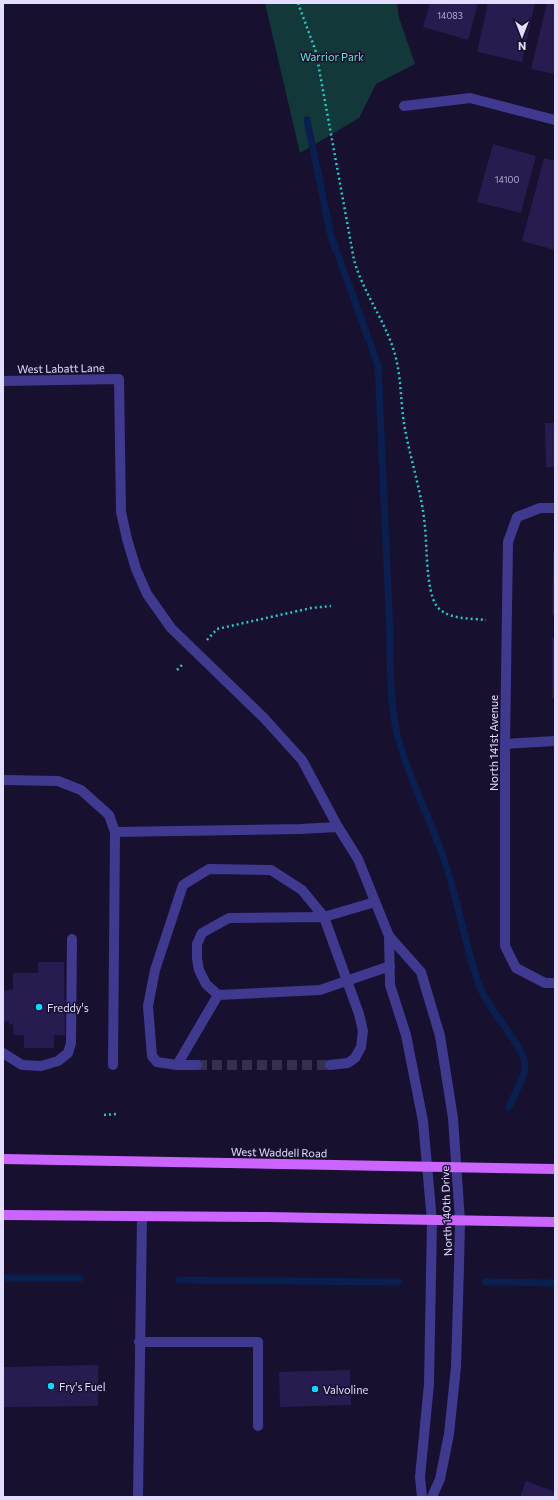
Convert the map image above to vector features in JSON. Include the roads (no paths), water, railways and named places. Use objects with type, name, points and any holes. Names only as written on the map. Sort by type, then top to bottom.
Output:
[{"type":"main road","name":"West Waddell Road","points":[[3,1159],[428,1168],[555,1168]]},
{"type":"main road","points":[[3,1215],[555,1222]]},
{"type":"street","points":[[404,106],[470,98],[555,120]]},
{"type":"street","name":"West Labatt Lane","points":[[3,381],[119,379]]},
{"type":"street","name":"North 140th Drive","points":[[119,379],[122,512],[127,539],[136,569],[147,594],[171,628],[264,718],[302,760],[338,827],[358,859],[389,936],[421,972],[440,1036],[453,1118],[460,1221],[456,1367],[449,1434],[440,1479],[432,1497]]},
{"type":"street","name":"North 141st Avenue","points":[[555,508],[540,508],[517,517],[508,542],[505,744],[505,946],[516,968],[545,983],[555,983]]},
{"type":"street","points":[[505,744],[555,742]]},
{"type":"street","points":[[3,780],[58,780],[81,790],[109,815],[115,832],[113,1065]]},
{"type":"street","points":[[115,832],[338,827]]},
{"type":"street","points":[[197,1065],[177,1065],[157,1062],[152,1056],[148,1006],[154,970],[183,885],[209,869],[271,870],[302,890],[324,917],[363,1031],[361,1047],[355,1058],[348,1063],[330,1065]]},
{"type":"street","points":[[375,902],[324,917],[229,918],[202,933],[197,944],[197,960],[199,970],[206,984],[218,995],[320,990],[390,966]]},
{"type":"street","name":"North 140th Drive","points":[[389,936],[390,985],[406,1035],[423,1120],[432,1221],[429,1384],[420,1477],[422,1497]]},
{"type":"street","points":[[3,1053],[22,1065],[41,1066],[58,1061],[68,1053],[71,1043],[72,939]]},
{"type":"street","points":[[177,1065],[218,995]]},
{"type":"street","points":[[138,1497],[139,1342],[142,1216]]},
{"type":"street","points":[[139,1342],[258,1342],[258,1426]]},
{"type":"waterway","points":[[307,120],[331,236],[378,365],[391,686],[395,726],[403,754],[446,865],[470,957],[480,987],[490,1006],[512,1037],[523,1057],[525,1069],[509,1107]]},
{"type":"waterway","points":[[3,1278],[80,1278]]},
{"type":"waterway","points":[[179,1280],[398,1282]]},
{"type":"waterway","points":[[485,1282],[555,1283]]},
{"type":"tunnel","points":[[197,1065],[330,1065]]},
{"type":"place","name":"Freddy's","points":[[39,1007]]},
{"type":"place","name":"Fry's Fuel","points":[[51,1386]]},
{"type":"place","name":"Valvoline","points":[[315,1389]]},
{"type":"park label","name":"Warrior Park","points":[[332,56]]}]
